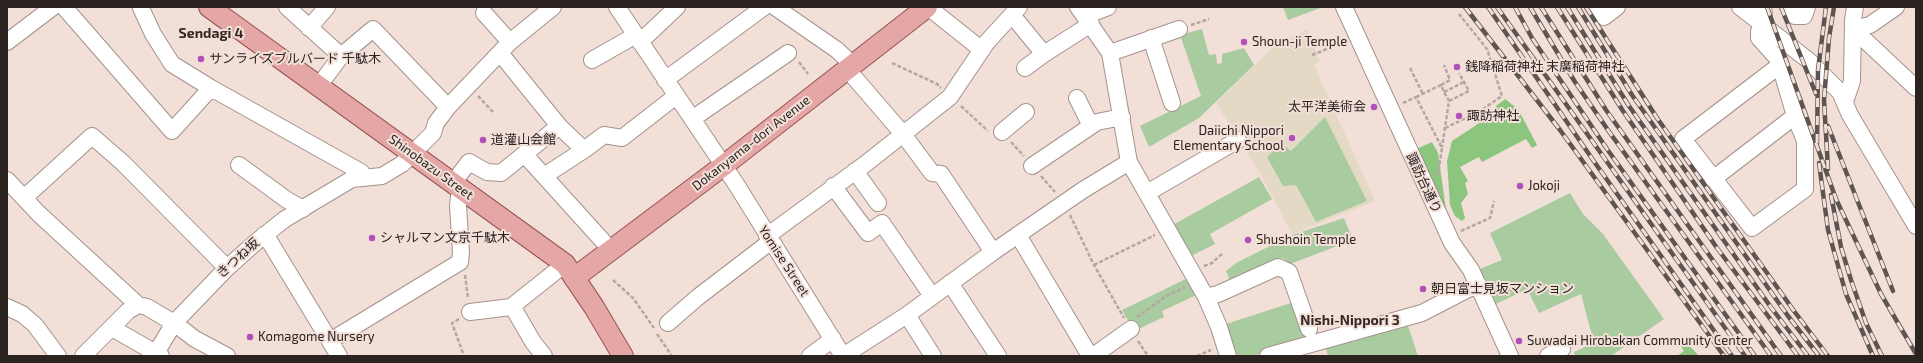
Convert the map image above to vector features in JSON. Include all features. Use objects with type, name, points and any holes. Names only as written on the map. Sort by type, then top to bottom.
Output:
[{"type":"main road","name":"Shinobazu Street","points":[[209,7],[456,185],[569,271],[623,356]]},
{"type":"main road","name":"Dokanyama-dori Avenue","points":[[569,271],[611,250],[723,166],[927,7]]},
{"type":"street","points":[[7,42],[53,7]]},
{"type":"street","points":[[64,7],[172,131],[210,88]]},
{"type":"street","points":[[287,7],[341,56]]},
{"type":"street","points":[[309,28],[327,7]]},
{"type":"street","name":"きつね坂","points":[[159,354],[174,323],[227,268],[264,235],[352,179],[382,176],[414,155],[434,133],[436,123],[448,107],[505,47],[553,7]]},
{"type":"street","name":"Yomise Street","points":[[617,7],[736,184],[843,356]]},
{"type":"street","points":[[592,60],[638,39],[677,7]]},
{"type":"street","points":[[665,80],[764,7]]},
{"type":"street","points":[[775,7],[837,50],[932,173],[941,174],[993,252]]},
{"type":"street","points":[[927,7],[982,50]]},
{"type":"street","points":[[1025,68],[1044,54],[1085,16],[1108,7]]},
{"type":"street","name":"諏訪台通り","points":[[1344,7],[1452,243],[1469,266],[1510,356]]},
{"type":"street","points":[[1597,7],[1604,17],[1617,7]]},
{"type":"street","points":[[1740,7],[1808,60],[1840,92],[1913,217]]},
{"type":"street","points":[[1763,7],[1764,16],[1759,32],[1759,38],[1777,58],[1780,65],[1795,116],[1805,141],[1805,189],[1752,228],[1683,139],[1780,65]]},
{"type":"street","points":[[1791,7],[1795,16],[1804,16],[1807,7]]},
{"type":"street","points":[[1845,102],[1852,81],[1855,7]]},
{"type":"street","points":[[1853,29],[1870,25],[1896,7]]},
{"type":"street","points":[[141,8],[153,34],[172,64],[210,88],[361,172],[360,178]]},
{"type":"street","points":[[668,323],[833,186],[855,171],[950,97],[987,42],[1015,11],[1044,54]]},
{"type":"street","points":[[484,13],[505,47],[559,126],[584,150]]},
{"type":"street","points":[[1085,16],[1110,53],[1129,162],[1206,297],[1219,327],[1228,356]]},
{"type":"street","points":[[318,87],[341,56],[373,29],[448,107]]},
{"type":"street","points":[[1110,53],[1179,29]]},
{"type":"street","points":[[1853,29],[1916,88]]},
{"type":"street","points":[[1151,38],[1172,103]]},
{"type":"street","points":[[692,119],[788,53]]},
{"type":"street","points":[[544,176],[604,135],[622,138],[676,96]]},
{"type":"street","points":[[1077,98],[1091,126]]},
{"type":"street","points":[[1002,132],[1026,112]]},
{"type":"street","points":[[1713,179],[1795,116]]},
{"type":"street","points":[[1032,166],[1097,122],[1122,117]]},
{"type":"street","points":[[330,341],[460,262],[461,252],[456,185],[469,162],[486,172],[501,173],[559,126]]},
{"type":"street","points":[[24,197],[92,136],[124,164],[227,268]]},
{"type":"street","points":[[1147,193],[1238,140]]},
{"type":"street","points":[[525,155],[611,250]]},
{"type":"street","points":[[843,356],[908,315],[993,252],[1064,203],[1129,162]]},
{"type":"street","points":[[239,165],[287,200],[303,209]]},
{"type":"street","points":[[855,171],[878,203]]},
{"type":"street","points":[[7,180],[40,214],[138,305],[147,307],[174,323],[195,339],[227,356]]},
{"type":"street","points":[[833,186],[868,233],[882,223],[932,296]]},
{"type":"street","points":[[264,235],[268,239],[339,356]]},
{"type":"street","points":[[1018,235],[1091,356],[1108,351],[1133,324]]},
{"type":"street","points":[[1206,297],[1218,294],[1278,267],[1289,272],[1309,329]]},
{"type":"street","points":[[470,312],[512,306],[569,271]]},
{"type":"street","points":[[950,283],[998,356]]},
{"type":"street","points":[[1268,356],[1422,313],[1478,284]]},
{"type":"street","points":[[83,356],[128,311],[138,305]]},
{"type":"street","points":[[512,306],[541,355]]},
{"type":"street","points":[[7,307],[22,314],[35,325],[58,356]]},
{"type":"street","points":[[908,315],[934,356]]},
{"type":"street","points":[[112,328],[159,354]]},
{"type":"street","points":[[810,356],[833,339]]},
{"type":"path","points":[[1445,128],[1480,111],[1502,96],[1487,49],[1459,14]]},
{"type":"path","points":[[1179,29],[1209,19]]},
{"type":"path","points":[[1312,55],[1358,36]]},
{"type":"path","points":[[892,62],[937,84],[990,132],[998,130],[1002,132],[1032,166],[1064,203],[1094,265],[1133,324],[1148,356]]},
{"type":"path","points":[[1391,110],[1450,80],[1444,65]]},
{"type":"path","points":[[1410,68],[1423,94]]},
{"type":"path","points":[[1449,101],[1469,91],[1459,73]]},
{"type":"path","points":[[1444,92],[1464,82]]},
{"type":"path","points":[[1440,180],[1437,173],[1449,101],[1441,85]]},
{"type":"path","points":[[468,86],[493,112]]},
{"type":"path","points":[[1416,97],[1442,148]]},
{"type":"path","points":[[1461,231],[1490,218],[1494,201]]},
{"type":"path","points":[[1458,224],[1463,236]]},
{"type":"path","points":[[1094,265],[1168,229]]},
{"type":"path","points":[[1200,267],[1212,263],[1223,253]]},
{"type":"path","points":[[613,280],[633,298],[672,356]]},
{"type":"path","points":[[1133,324],[1168,295],[1187,286],[1189,288]]},
{"type":"shaded area","name":"Daiichi Nippori Elementary School","points":[[1307,29],[1320,61],[1314,65],[1375,201],[1292,234],[1260,173],[1216,103],[1270,50]]},
{"type":"green space","points":[[1283,7],[1323,7],[1288,20]]},
{"type":"green space","points":[[1202,29],[1209,55],[1216,54],[1217,64],[1222,63],[1222,54],[1244,48],[1254,65],[1199,118],[1149,147],[1140,126],[1201,96],[1180,35]]},
{"type":"green space","points":[[1505,99],[1518,109],[1537,145],[1532,148],[1526,139],[1482,162],[1479,157],[1460,167],[1468,181],[1465,183],[1468,194],[1461,203],[1465,218],[1462,221],[1455,216],[1450,205],[1447,161],[1452,141],[1493,114],[1496,106]]},
{"type":"green space","points":[[1325,117],[1367,201],[1316,222],[1296,185],[1283,186],[1267,157],[1281,143],[1291,151]]},
{"type":"green space","points":[[1432,142],[1438,153],[1446,210],[1443,212],[1414,150]]},
{"type":"green space","points":[[1259,177],[1272,199],[1210,234],[1215,244],[1189,257],[1171,226]]},
{"type":"green space","points":[[1570,193],[1583,214],[1603,234],[1664,319],[1611,356],[1575,356],[1574,352],[1594,343],[1581,294],[1539,313],[1527,289],[1492,306],[1477,270],[1502,260],[1490,233]]},
{"type":"green space","points":[[1344,218],[1353,240],[1290,264],[1283,258],[1230,280],[1226,271],[1236,263],[1292,235]]},
{"type":"green space","points":[[1192,276],[1201,293],[1162,311],[1164,317],[1134,331],[1122,310]]},
{"type":"green space","points":[[1294,302],[1308,340],[1253,356],[1233,356],[1223,325]]},
{"type":"green space","points":[[1406,320],[1418,356],[1328,356],[1325,344]]},
{"type":"green space","points":[[1681,337],[1699,356],[1677,356],[1684,351],[1676,340]]},
{"type":"railway","points":[[1465,7],[1560,130],[1724,356]]},
{"type":"railway","points":[[1488,7],[1593,160],[1732,356]]},
{"type":"railway","points":[[1497,7],[1745,356]]},
{"type":"railway","points":[[1515,7],[1532,38],[1607,149],[1755,356]]},
{"type":"railway","points":[[1530,7],[1575,82],[1610,133],[1771,356]]},
{"type":"railway","points":[[1541,7],[1606,110],[1781,356]]},
{"type":"railway","points":[[1557,7],[1623,111],[1717,248],[1798,356]]},
{"type":"railway","points":[[1567,7],[1629,106],[1770,306],[1808,356]]},
{"type":"railway","points":[[1578,7],[1632,95],[1788,316],[1819,356]]},
{"type":"railway","points":[[1586,7],[1657,118],[1794,311],[1828,356]]},
{"type":"railway","points":[[1767,7],[1836,199],[1881,294],[1916,354]]},
{"type":"railway","points":[[1781,7],[1816,94]]},
{"type":"railway","points":[[1817,143],[1818,70],[1826,7]]},
{"type":"railway","points":[[1828,169],[1824,100],[1829,38],[1834,7]]},
{"type":"railway","points":[[1828,126],[1893,291]]},
{"type":"railway","points":[[1819,163],[1828,230],[1846,294],[1873,356]]},
{"type":"railway","points":[[1831,195],[1841,247],[1851,280],[1866,323],[1882,356]]},
{"type":"place","name":"Shoun-ji Temple","points":[[1244,42]]},
{"type":"place","name":"サンライズブルバード 千駄木","points":[[201,59]]},
{"type":"place","name":"銭降稲荷神社 末廣稲荷神社","points":[[1457,67]]},
{"type":"place","name":"太平洋美術会","points":[[1374,107]]},
{"type":"place","name":"諏訪神社","points":[[1459,116]]},
{"type":"place","name":"Daiichi Nippori Elementary School","points":[[1292,138]]},
{"type":"place","name":"道灌山会館","points":[[483,140]]},
{"type":"place","name":"Jokoji","points":[[1520,186]]},
{"type":"place","name":"シャルマン文京千駄木","points":[[372,238]]},
{"type":"place","name":"Shushoin Temple","points":[[1248,240]]},
{"type":"place","name":"朝日富士見坂マンション","points":[[1423,289]]},
{"type":"place","name":"Komagome Nursery","points":[[250,337]]},
{"type":"place","name":"Suwadai Hirobakan Community Center","points":[[1519,341]]},
{"type":"district","name":"Sendagi 4","points":[[211,33]]},
{"type":"district","name":"Nishi-Nippori 3","points":[[1350,320]]}]
